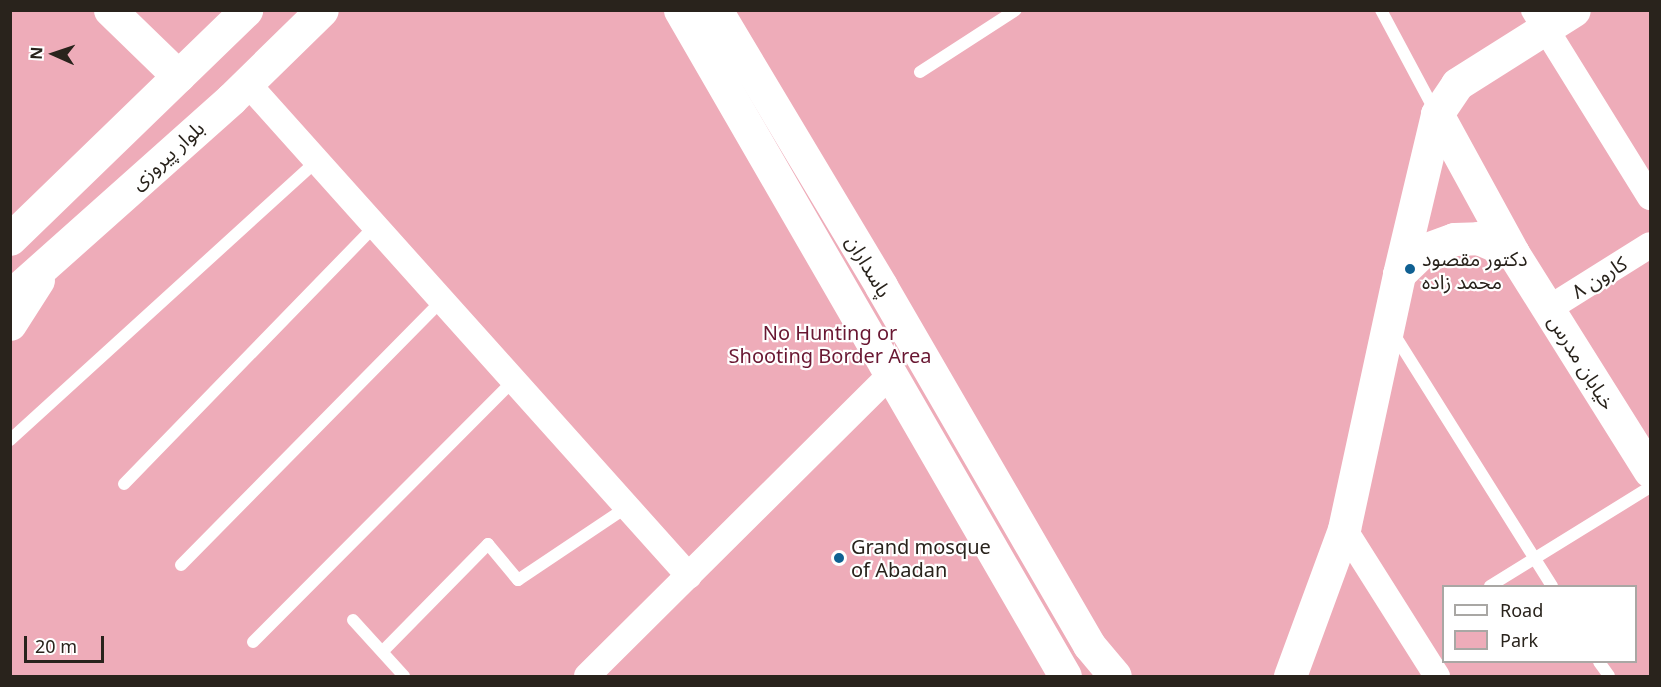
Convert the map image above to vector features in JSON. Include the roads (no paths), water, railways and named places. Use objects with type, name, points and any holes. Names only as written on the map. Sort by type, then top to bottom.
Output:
[{"type":"street","points":[[110,10],[178,76]]},
{"type":"street","name":"بلوار پیروزی","points":[[10,296],[247,83],[322,10]]},
{"type":"street","name":"پاسداران","points":[[680,10],[892,373],[1065,676]]},
{"type":"street","name":"پاسداران","points":[[716,10],[881,286],[1089,645],[1115,676]]},
{"type":"street","points":[[1290,676],[1344,529],[1399,274],[1437,114],[1457,84],[1539,20],[1574,10]]},
{"type":"street","points":[[10,239],[240,13]]},
{"type":"street","points":[[1539,20],[1650,197]]},
{"type":"street","points":[[247,83],[689,576]]},
{"type":"street","name":"خیابان مدرس","points":[[1437,114],[1513,253],[1650,471]]},
{"type":"street","points":[[10,213],[90,162]]},
{"type":"street","points":[[1399,274],[1424,250],[1454,239],[1478,238],[1513,253]]},
{"type":"street","name":"کارون ۸","points":[[1548,309],[1650,245]]},
{"type":"street","points":[[10,324],[50,259]]},
{"type":"street","points":[[587,676],[892,373]]},
{"type":"street","points":[[1344,529],[1437,676]]},
{"type":"lane","points":[[920,72],[1016,10]]},
{"type":"lane","points":[[1381,10],[1437,114]]},
{"type":"lane","points":[[10,440],[317,161]]},
{"type":"lane","points":[[124,484],[375,226]]},
{"type":"lane","points":[[181,565],[442,300]]},
{"type":"lane","points":[[1388,324],[1551,585]]},
{"type":"lane","points":[[253,642],[514,380]]},
{"type":"lane","points":[[1492,585],[1650,487]]},
{"type":"lane","points":[[383,651],[488,544],[518,580],[627,507]]},
{"type":"lane","points":[[353,620],[404,676]]},
{"type":"lane","points":[[1600,663],[1609,676]]},
{"type":"place","name":"دكتور مقصود محمد زاده","points":[[1410,269]]},
{"type":"place","name":"Grand mosque of Abadan","points":[[839,558]]},
{"type":"park label","name":"No Hunting or Shooting Border Area","points":[[830,344]]}]
